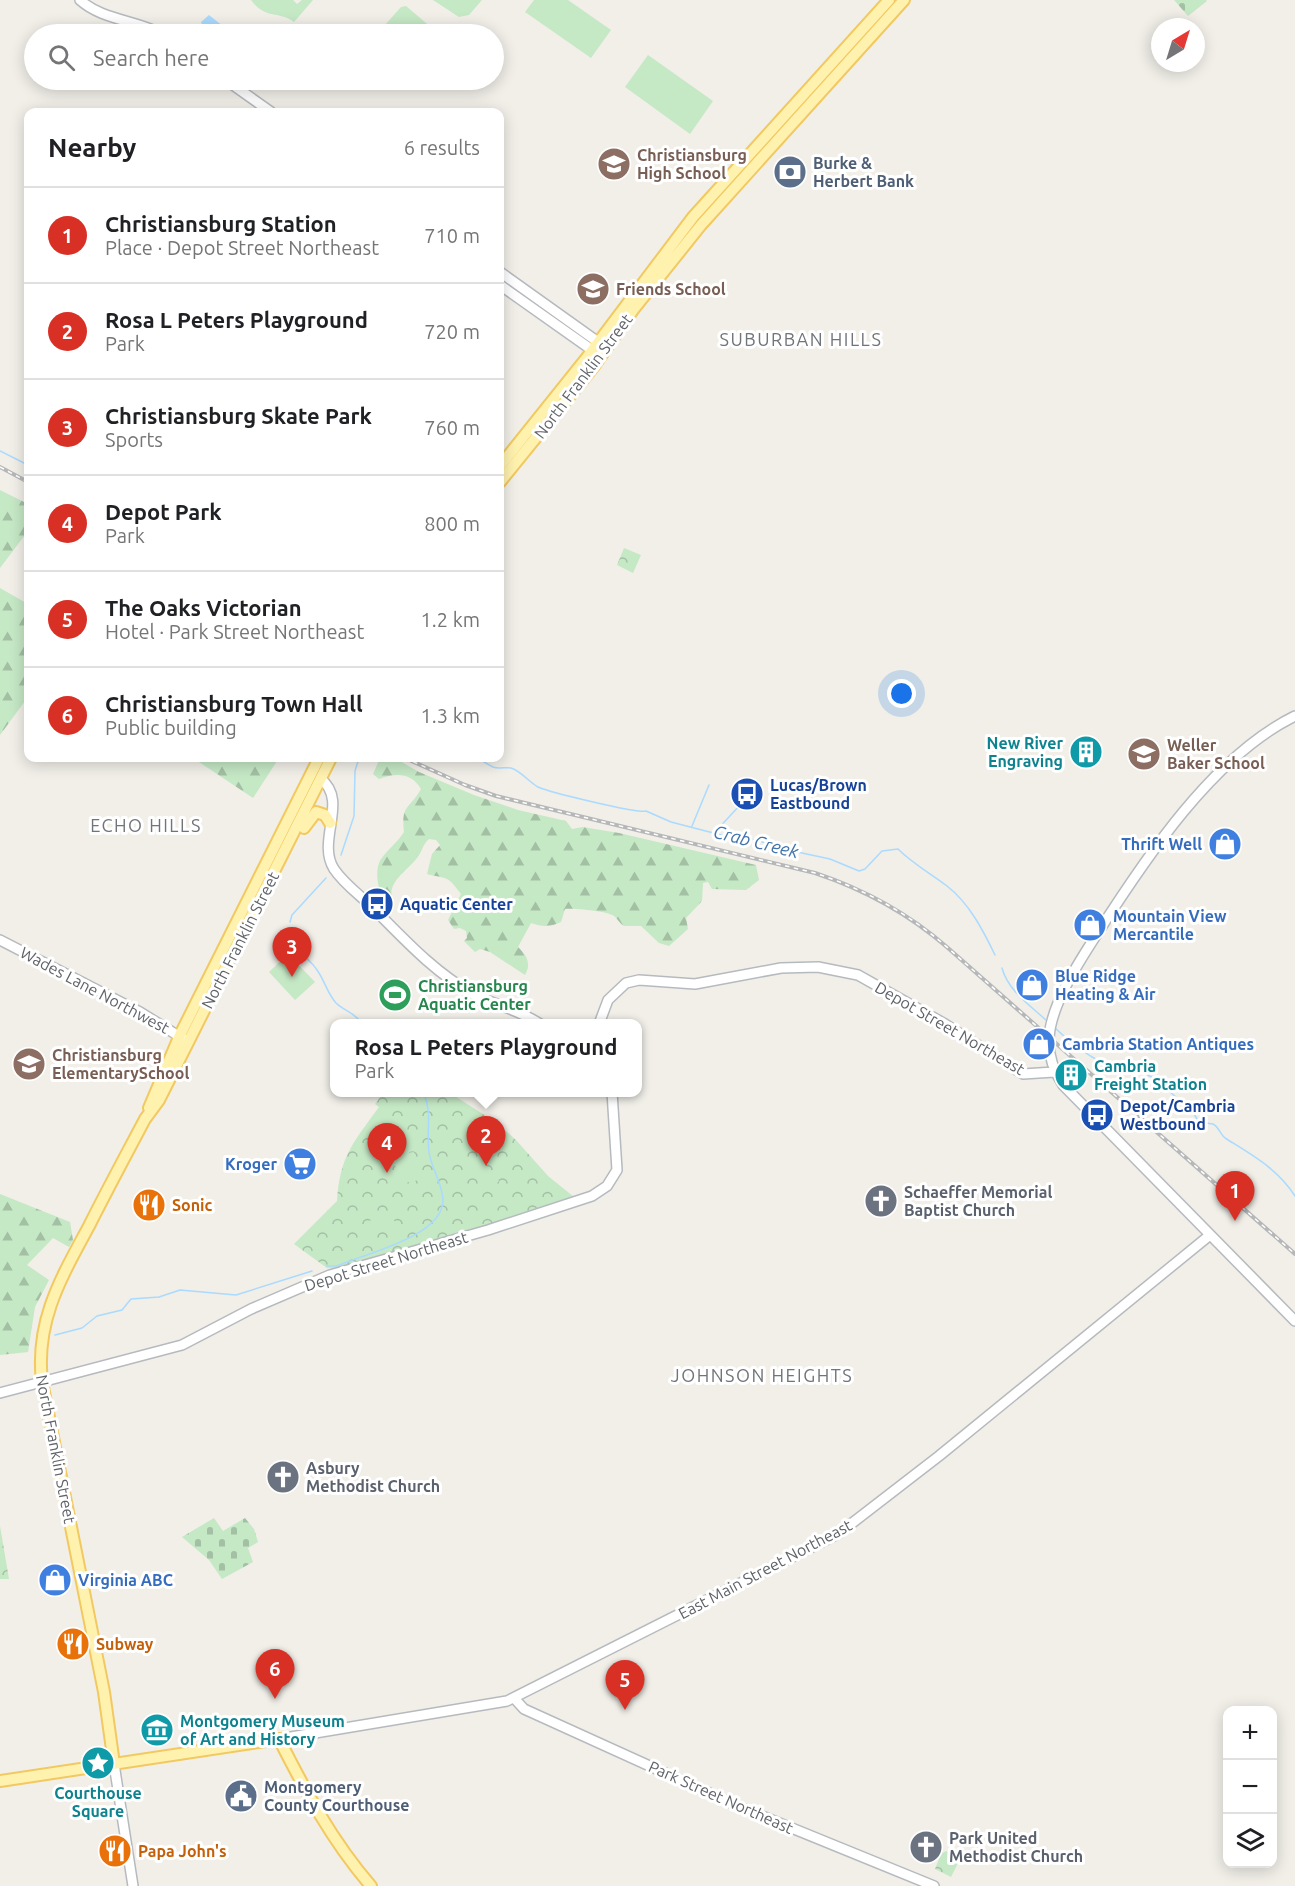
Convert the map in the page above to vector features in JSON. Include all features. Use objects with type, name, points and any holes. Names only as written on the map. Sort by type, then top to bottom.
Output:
[{"type":"main road","name":"North Franklin Street","points":[[504,461],[693,217],[889,0]]},
{"type":"main road","name":"North Franklin Street","points":[[504,478],[599,360],[654,283],[701,225],[904,0]]},
{"type":"main road","name":"North Franklin Street","points":[[184,1039],[318,762]]},
{"type":"main road","name":"North Franklin Street","points":[[114,1764],[104,1692],[42,1382],[40,1350],[50,1304],[145,1119],[159,1079],[184,1039],[277,867],[330,762]]},
{"type":"main road","points":[[277,867],[294,848],[312,814],[320,813],[330,823]]},
{"type":"main road","points":[[0,1781],[279,1739],[311,1803],[339,1846],[371,1886]]},
{"type":"street","points":[[80,0],[103,14],[141,24]]},
{"type":"street","points":[[240,90],[265,108]]},
{"type":"street","points":[[504,275],[595,346],[599,360]]},
{"type":"street","points":[[504,288],[595,346]]},
{"type":"street","points":[[1295,716],[1270,729],[1241,753],[1155,846],[1075,970],[1052,1025],[1049,1041],[1054,1072],[1295,1321]]},
{"type":"street","points":[[321,779],[326,783],[333,801],[326,844],[333,867],[411,947],[452,981],[474,994],[531,1019]]},
{"type":"street","name":"Wades Lane Northwest","points":[[0,940],[140,1012],[184,1039]]},
{"type":"street","name":"Depot Street Northeast","points":[[601,1019],[608,1000],[626,982],[639,980],[695,984],[781,968],[818,968],[858,975],[868,980],[945,1024],[1023,1074],[1054,1072]]},
{"type":"street","name":"Depot Street Northeast","points":[[0,1393],[182,1345],[251,1308],[324,1277],[488,1230],[599,1192],[612,1181],[618,1163],[612,1097]]},
{"type":"street","name":"East Main Street Northeast","points":[[279,1739],[498,1704],[838,1534],[939,1456],[1210,1235]]},
{"type":"street","name":"Park Street Northeast","points":[[514,1698],[524,1709],[665,1774],[934,1886]]},
{"type":"street","points":[[114,1764],[133,1886]]},
{"type":"green space","points":[[251,0],[293,0],[297,4],[302,0],[313,0],[294,22],[267,13]]},
{"type":"green space","points":[[433,0],[482,0],[469,15],[459,17]]},
{"type":"green space","points":[[534,0],[568,0],[611,30],[591,58],[525,12]]},
{"type":"green space","points":[[1174,0],[1206,0],[1207,1],[1188,16]]},
{"type":"green space","points":[[406,6],[427,24],[386,24],[401,7]]},
{"type":"green space","points":[[648,55],[713,101],[690,134],[625,87]]},
{"type":"green space","points":[[0,490],[24,502],[24,536],[0,568]]},
{"type":"green space","points":[[624,548],[641,555],[633,573],[617,565]]},
{"type":"green space","points":[[0,588],[24,602],[24,702],[0,735]]},
{"type":"green space","points":[[199,762],[276,762],[253,798]]},
{"type":"green space","points":[[378,762],[402,762],[419,772],[474,795],[518,810],[566,821],[572,829],[583,827],[619,833],[756,865],[759,880],[746,890],[712,889],[708,882],[703,883],[702,901],[686,918],[688,929],[669,946],[659,943],[641,926],[624,926],[610,914],[565,909],[561,922],[557,924],[546,926],[531,923],[518,947],[527,960],[528,967],[525,975],[490,952],[480,949],[475,952],[464,941],[467,938],[466,931],[460,928],[454,929],[448,920],[461,894],[447,879],[427,874],[432,854],[440,845],[436,840],[427,841],[419,855],[395,882],[391,894],[393,901],[387,906],[378,883],[377,870],[381,859],[404,832],[405,812],[421,789],[413,779],[403,775],[379,779],[373,774]]},
{"type":"green space","points":[[288,954],[315,982],[295,1000],[269,972]]},
{"type":"green space","points":[[380,1097],[456,1097],[497,1123],[516,1140],[548,1176],[574,1197],[337,1269],[327,1268],[294,1244],[337,1201],[345,1161],[355,1141],[379,1107],[375,1104]]},
{"type":"green space","points":[[492,1121],[503,1131],[484,1150],[475,1139]]},
{"type":"green space","points":[[414,1152],[419,1180],[399,1184],[393,1155]]},
{"type":"green space","points":[[478,1156],[499,1181],[490,1189],[480,1190],[479,1181],[466,1167]]},
{"type":"green space","points":[[0,1194],[70,1222],[73,1240],[69,1247],[53,1238],[27,1265],[49,1280],[35,1307],[28,1352],[0,1355]]},
{"type":"green space","points":[[390,1212],[396,1224],[376,1232],[369,1221]]},
{"type":"green space","points":[[214,1518],[223,1531],[245,1518],[254,1529],[258,1542],[248,1548],[253,1562],[222,1579],[209,1560],[182,1537]]},
{"type":"green space","points":[[0,1526],[9,1579],[0,1579]]},
{"type":"green space","points":[[946,1851],[960,1859],[951,1877],[935,1869],[941,1854]]},
{"type":"water","points":[[209,15],[220,24],[202,24]]},
{"type":"waterway","name":"Crab Creek","points":[[0,451],[24,463]]},
{"type":"waterway","points":[[341,855],[354,816],[355,771],[358,762]]},
{"type":"waterway","name":"Crab Creek","points":[[484,762],[495,768],[515,769],[545,790],[611,806],[646,811],[671,822],[725,836],[758,840],[774,847],[830,859],[859,871],[865,869],[882,851],[898,849],[962,900],[995,955]]},
{"type":"waterway","points":[[692,826],[709,785]]},
{"type":"waterway","points":[[715,832],[741,804]]},
{"type":"waterway","points":[[290,922],[292,915],[326,878]]},
{"type":"waterway","points":[[291,937],[299,951],[317,970],[336,1003],[358,1019]]},
{"type":"waterway","name":"Crab Creek","points":[[1002,968],[1009,984],[1047,1021]]},
{"type":"waterway","name":"Crab Creek","points":[[1055,1028],[1094,1059],[1110,1066],[1149,1075],[1179,1100],[1185,1100],[1199,1122],[1215,1125],[1225,1138],[1272,1170],[1295,1196]]},
{"type":"waterway","points":[[327,1266],[337,1266],[382,1250],[416,1234],[430,1225],[439,1214],[443,1201],[429,1152],[429,1114],[425,1097]]},
{"type":"waterway","points":[[55,1335],[82,1328],[97,1316],[122,1310],[131,1299],[159,1297],[180,1290],[236,1295],[312,1271]]},
{"type":"railway","points":[[0,467],[24,480]]},
{"type":"railway","points":[[414,762],[496,796],[815,873],[852,887],[886,904],[933,935],[1295,1254]]},
{"type":"place","name":"Christiansburg High School","points":[[614,164]]},
{"type":"place","name":"Burke & Herbert Bank","points":[[790,172]]},
{"type":"place","name":"Friends School","points":[[593,289]]},
{"type":"place","name":"New River Engraving","points":[[1086,752]]},
{"type":"place","name":"Weller Baker School","points":[[1144,754]]},
{"type":"place","name":"Lucas/Brown Eastbound","points":[[747,794]]},
{"type":"place","name":"Thrift Well","points":[[1225,844]]},
{"type":"place","name":"Aquatic Center","points":[[377,904]]},
{"type":"place","name":"Mountain View Mercantile","points":[[1090,925]]},
{"type":"place","name":"Christiansburg Skate Park","points":[[292,977]]},
{"type":"place","name":"Blue Ridge Heating & Air","points":[[1032,985]]},
{"type":"place","name":"Christiansburg Aquatic Center","points":[[395,995]]},
{"type":"place","name":"Cambria Station Antiques","points":[[1039,1044]]},
{"type":"place","name":"Christiansburg ElementarySchool","points":[[29,1064]]},
{"type":"place","name":"Cambria Freight Station","points":[[1071,1075]]},
{"type":"place","name":"Depot/Cambria Westbound","points":[[1097,1115]]},
{"type":"place","name":"Kroger","points":[[300,1164]]},
{"type":"place","name":"Rosa L Peters Playground","points":[[486,1166]]},
{"type":"place","name":"Depot Park","points":[[387,1173]]},
{"type":"place","name":"Schaeffer Memorial Baptist Church","points":[[881,1201]]},
{"type":"place","name":"Sonic","points":[[149,1205]]},
{"type":"place","name":"Christiansburg Station","points":[[1235,1221]]},
{"type":"place","name":"Asbury Methodist Church","points":[[283,1477]]},
{"type":"place","name":"Virginia ABC","points":[[55,1580]]},
{"type":"place","name":"Subway","points":[[73,1644]]},
{"type":"place","name":"Christiansburg Town Hall","points":[[275,1699]]},
{"type":"place","name":"The Oaks Victorian","points":[[625,1710]]},
{"type":"place","name":"Montgomery Museum of Art and History","points":[[157,1730]]},
{"type":"place","name":"Courthouse Square","points":[[98,1763]]},
{"type":"place","name":"Montgomery County Courthouse","points":[[241,1796]]},
{"type":"place","name":"Park United Methodist Church","points":[[926,1847]]},
{"type":"place","name":"Papa John's","points":[[115,1851]]},
{"type":"district","name":"SUBURBAN HILLS","points":[[801,340]]},
{"type":"district","name":"ECHO HILLS","points":[[146,826]]},
{"type":"district","name":"JOHNSON HEIGHTS","points":[[762,1376]]}]
